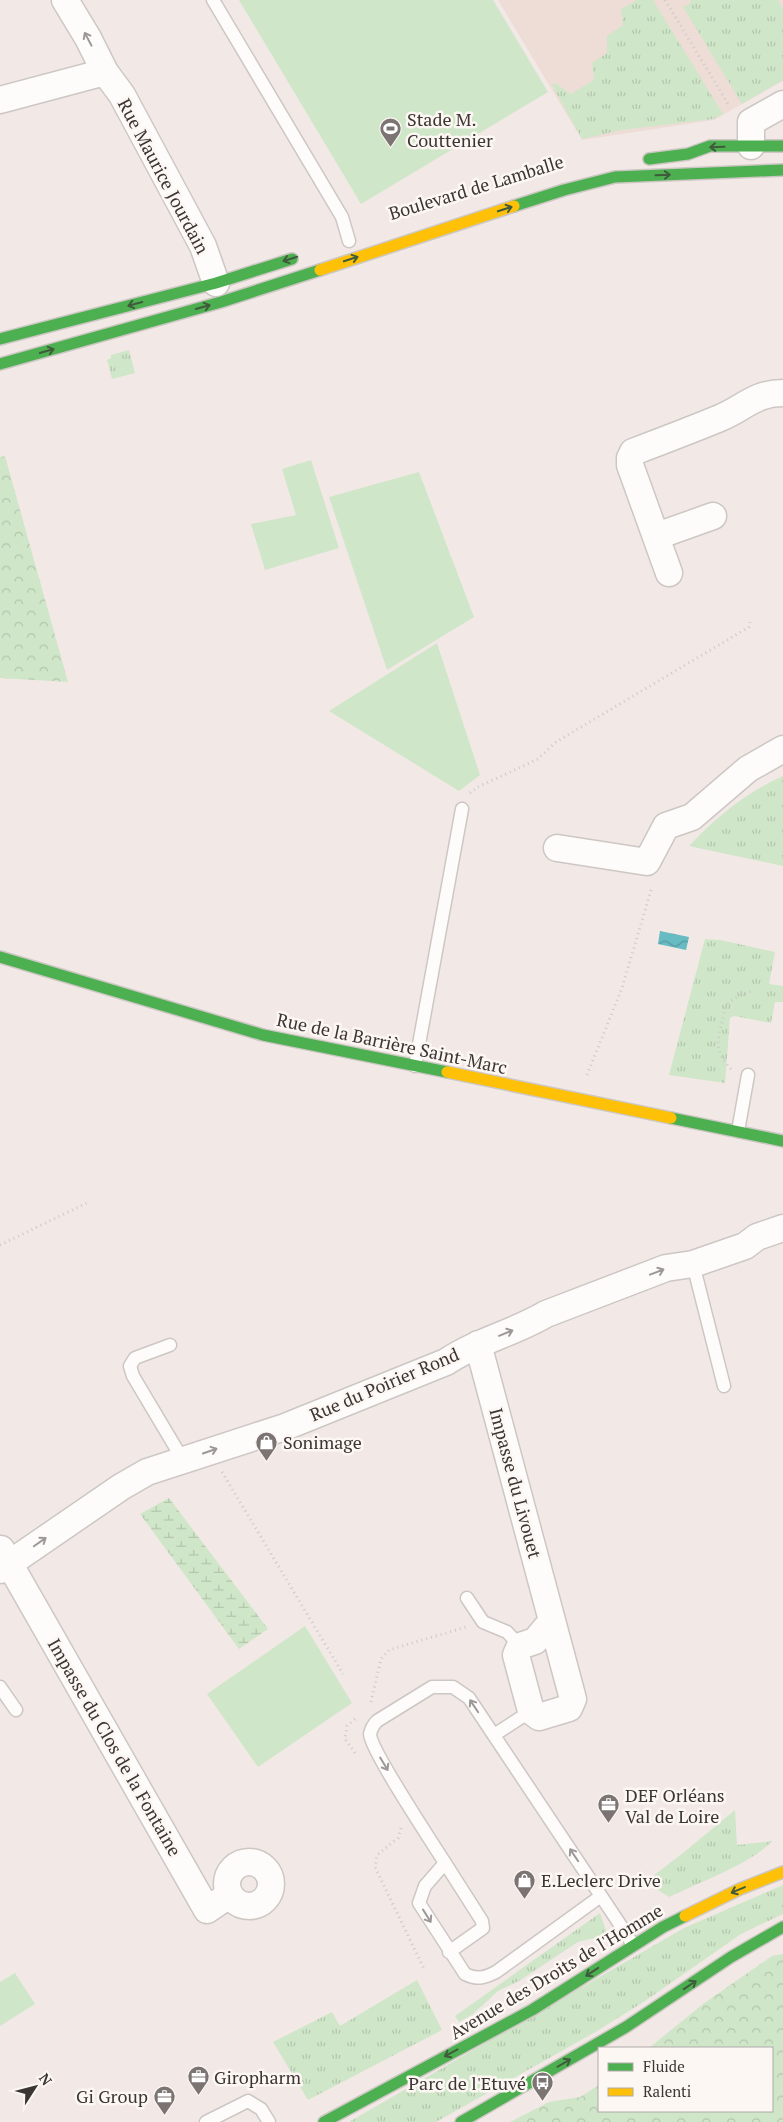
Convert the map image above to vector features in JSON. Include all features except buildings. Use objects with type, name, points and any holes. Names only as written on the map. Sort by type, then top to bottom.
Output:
[{"type":"main road","name":"Boulevard de Lamballe","points":[[639,161],[688,154],[710,146],[783,170]]},
{"type":"main road","name":"Boulevard de Lamballe","points":[[0,364],[219,292],[554,193],[615,177],[751,159],[783,146]]},
{"type":"main road","name":"Boulevard de Lamballe","points":[[490,202],[582,173]]},
{"type":"main road","points":[[344,242],[363,236]]},
{"type":"main road","name":"Boulevard de Lamballe","points":[[0,339],[219,292],[301,256]]},
{"type":"main road","name":"Rue de la Barrière Saint-Marc","points":[[0,957],[264,1035],[783,1141]]},
{"type":"main road","name":"Avenue des Droits de l'Homme","points":[[324,2122],[532,2010],[633,1945],[697,1908],[783,1872]]},
{"type":"main road","points":[[461,2122],[601,2042],[738,1952],[783,1927]]},
{"type":"street","name":"Rue Maurice Jourdain","points":[[65,0],[88,38],[105,72],[122,95],[203,246],[219,292]]},
{"type":"street","points":[[0,100],[105,72]]},
{"type":"street","points":[[751,159],[751,122],[783,104]]},
{"type":"street","points":[[669,573],[630,465],[630,458],[633,452],[722,418],[749,401],[769,393],[783,393]]},
{"type":"street","points":[[657,536],[713,516]]},
{"type":"street","points":[[556,848],[646,862],[666,826],[692,818],[748,769],[783,748]]},
{"type":"street","name":"Rue du Poirier Rond","points":[[3,1560],[147,1472],[284,1427],[446,1362],[462,1351],[530,1324],[546,1314],[666,1268],[693,1264],[745,1246],[758,1237],[783,1228]]},
{"type":"street","name":"Impasse du Livouet","points":[[478,1344],[550,1606],[551,1622],[573,1699],[569,1708],[539,1717],[530,1711]]},
{"type":"street","name":"Impasse du Clos de la Fontaine","points":[[3,1560],[207,1910],[229,1895]]},
{"type":"street","points":[[530,1711],[516,1655],[520,1646],[535,1641],[551,1622]]},
{"type":"lane","points":[[213,0],[342,217],[344,242]]},
{"type":"lane","points":[[415,1066],[462,808]]},
{"type":"lane","points":[[738,1132],[748,1075]]},
{"type":"lane","points":[[693,1264],[724,1386]]},
{"type":"lane","points":[[170,1345],[135,1358],[130,1366],[132,1376],[183,1460]]},
{"type":"lane","points":[[467,1598],[483,1622],[507,1632],[520,1646]]},
{"type":"lane","points":[[0,1687],[16,1710]]},
{"type":"lane","points":[[449,1952],[483,1928],[482,1921],[381,1760],[370,1733],[377,1721],[432,1687],[453,1687],[469,1698],[633,1945]]},
{"type":"lane","points":[[494,1735],[530,1711]]},
{"type":"lane","points":[[445,1863],[425,1886],[419,1903],[449,1952],[465,1974],[473,1978],[488,1976],[601,1896]]},
{"type":"lane","points":[[206,2122],[248,2101],[261,2109],[269,2122]]},
{"type":"path","points":[[665,0],[734,113]]},
{"type":"path","points":[[462,808],[465,797],[478,787],[538,759],[556,742],[749,627],[750,622]]},
{"type":"path","points":[[585,1080],[622,988],[652,886],[646,862]]},
{"type":"path","points":[[748,1075],[734,1072],[725,1063],[718,1048],[717,1038],[727,1006],[738,997],[752,991]]},
{"type":"path","points":[[0,1245],[89,1202]]},
{"type":"path","points":[[218,1467],[343,1674]]},
{"type":"shaded area","points":[[498,0],[783,0],[783,81],[714,120],[582,140]]},
{"type":"green space","name":"Stade M. Couttenier","points":[[239,0],[493,0],[548,92],[361,204]]},
{"type":"green space","points":[[637,0],[653,0],[723,114],[713,119],[621,130],[582,139],[552,85],[555,83],[571,94],[594,80],[592,63],[607,53],[607,36],[623,25],[621,9]]},
{"type":"green space","points":[[690,0],[778,0],[783,9],[783,80],[742,104],[683,7],[691,3]]},
{"type":"green space","points":[[129,350],[135,373],[112,379],[107,360],[111,358],[111,355]]},
{"type":"green space","points":[[5,456],[68,682],[0,678],[0,457]]},
{"type":"green space","points":[[311,460],[339,548],[265,570],[251,524],[296,515],[282,469]]},
{"type":"green space","points":[[419,472],[474,617],[387,670],[329,497]]},
{"type":"green space","points":[[437,643],[480,775],[459,791],[329,711]]},
{"type":"green space","points":[[783,776],[783,866],[689,846],[733,806],[770,782]]},
{"type":"green space","points":[[705,939],[720,940],[775,952],[769,984],[783,986],[783,1002],[775,1002],[771,1023],[734,1016],[730,1018],[725,1083],[669,1075]]},
{"type":"green space","points":[[169,1498],[268,1629],[239,1649],[140,1514]]},
{"type":"green space","points":[[305,1626],[352,1703],[258,1767],[207,1694]]},
{"type":"green space","points":[[735,1810],[737,1845],[772,1841],[738,1865],[669,1897],[645,1882],[683,1853]]},
{"type":"green space","points":[[783,1885],[783,1914],[741,1934],[645,2001],[597,2031],[436,2122],[349,2122],[684,1928]]},
{"type":"green space","points":[[600,1913],[606,1931],[603,1936],[578,1942],[519,1981],[498,1991],[473,2014],[459,2022],[455,2016]]},
{"type":"green space","points":[[783,1954],[783,2122],[510,2122],[549,2102],[580,2097],[598,2086],[598,2112],[773,2112],[773,2047],[650,2047],[703,2004],[772,1956]]},
{"type":"green space","points":[[15,1973],[35,2004],[0,2026],[0,1982]]},
{"type":"green space","points":[[417,1980],[442,2030],[308,2100],[273,2042],[332,2012],[340,2026]]},
{"type":"water","points":[[660,931],[689,937],[686,950],[658,944]]},
{"type":"traffic: fast","points":[[649,159],[688,154],[710,146],[783,146]]},
{"type":"traffic: fast","points":[[514,206],[564,190],[615,177],[783,170]]},
{"type":"traffic: fast","points":[[0,339],[216,283],[292,259]]},
{"type":"traffic: fast","points":[[0,364],[221,302],[320,270]]},
{"type":"traffic: fast","points":[[0,957],[263,1035],[447,1072]]},
{"type":"traffic: fast","points":[[671,1118],[783,1141]]},
{"type":"traffic: fast","points":[[324,2122],[532,2010],[663,1927],[685,1916]]},
{"type":"traffic: fast","points":[[461,2122],[626,2027],[731,1957],[783,1927]]},
{"type":"traffic: slow","points":[[320,270],[514,206]]},
{"type":"traffic: slow","points":[[447,1072],[671,1118]]},
{"type":"traffic: slow","points":[[685,1916],[740,1889],[783,1872]]},
{"type":"place","name":"Stade M. Couttenier","points":[[391,148]]},
{"type":"place","name":"Sonimage","points":[[267,1461]]},
{"type":"place","name":"DEF Orléans Val de Loire","points":[[609,1824]]},
{"type":"place","name":"E.Leclerc Drive","points":[[525,1899]]},
{"type":"place","name":"Giropharm","points":[[198,2096]]},
{"type":"place","name":"Parc de l'Etuvé","points":[[542,2102]]},
{"type":"place","name":"Gi Group","points":[[164,2115]]}]
